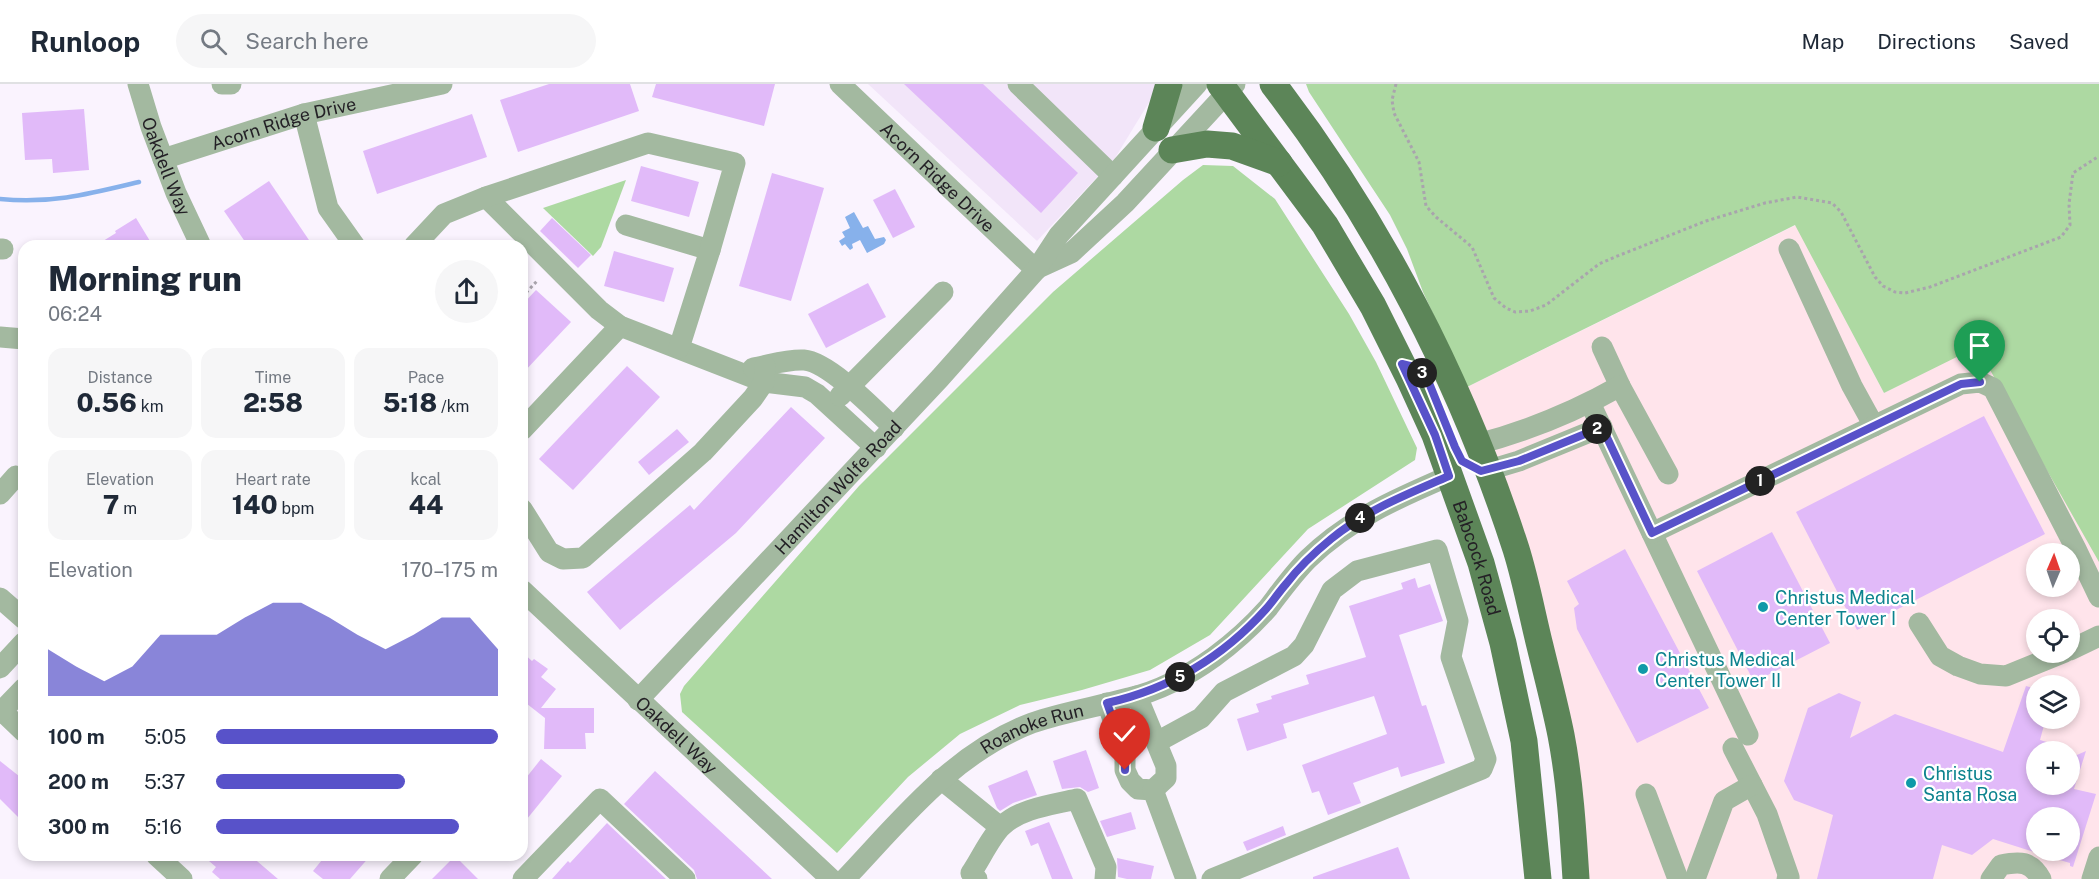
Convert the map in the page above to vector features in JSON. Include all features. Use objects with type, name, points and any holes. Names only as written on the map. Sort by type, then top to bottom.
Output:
[{"type":"main road","points":[[1155,128],[1168,84]]},
{"type":"main road","name":"Babcock Road","points":[[1274,84],[1353,198],[1406,288],[1443,362],[1489,470],[1517,551],[1561,735],[1573,818],[1576,879]]},
{"type":"main road","points":[[1296,84],[1303,125]]},
{"type":"main road","name":"Babcock Road","points":[[1228,87],[1279,163],[1325,225],[1373,306],[1435,435],[1481,562],[1503,642],[1524,741],[1538,879]]},
{"type":"main road","points":[[1172,150],[1207,144],[1232,146],[1279,163]]},
{"type":"main road","points":[[1402,364],[1418,368],[1427,378],[1462,461],[1481,471],[1489,470]]},
{"type":"main road","points":[[1533,822],[1573,818]]},
{"type":"street","name":"Oakdell Way","points":[[138,84],[151,127],[176,193],[198,240]]},
{"type":"street","points":[[222,84],[231,84]]},
{"type":"street","name":"Acorn Ridge Drive","points":[[163,159],[365,92],[442,84]]},
{"type":"street","name":"Acorn Ridge Drive","points":[[840,84],[1036,270]]},
{"type":"street","points":[[1018,84],[1113,176]]},
{"type":"street","name":"Hamilton Wolfe Road","points":[[638,700],[876,448],[1036,270],[1059,235],[1197,84]]},
{"type":"street","name":"Hamilton Wolfe Road","points":[[1036,270],[1071,253],[1125,203],[1228,87]]},
{"type":"street","points":[[304,114],[328,208],[351,240]]},
{"type":"street","points":[[420,240],[444,214],[486,197],[648,143],[735,163],[680,348]]},
{"type":"street","points":[[486,197],[599,310],[620,326],[737,371],[765,374],[805,387],[831,406],[876,448]]},
{"type":"street","points":[[626,225],[710,250]]},
{"type":"street","points":[[1789,249],[1852,386],[1874,426]]},
{"type":"street","points":[[831,406],[943,292]]},
{"type":"street","points":[[528,424],[620,326]]},
{"type":"street","points":[[0,337],[18,338]]},
{"type":"street","points":[[1602,346],[1620,386],[1668,474]]},
{"type":"street","points":[[528,519],[549,552],[563,560],[583,558],[703,452],[753,398],[765,374],[787,360],[807,360],[828,369],[894,428]]},
{"type":"street","points":[[1652,533],[1961,384],[1980,382],[1993,388],[2099,597]]},
{"type":"street","points":[[1478,444],[1500,438],[1590,402],[1620,386]]},
{"type":"street","points":[[1590,402],[1652,533],[1741,742],[1752,785],[1767,814],[1787,879]]},
{"type":"street","points":[[1489,470],[1519,461],[1602,427]]},
{"type":"street","points":[[0,494],[16,476]]},
{"type":"street","name":"Roanoke Run","points":[[845,879],[941,779],[967,758],[1001,737],[1031,724],[1137,696],[1187,673],[1214,657],[1238,638],[1309,558],[1342,530],[1389,502],[1449,476]]},
{"type":"street","points":[[1157,742],[1201,718],[1224,692],[1294,656],[1304,645],[1332,590],[1357,571],[1437,550],[1458,621],[1451,657],[1486,759],[1482,769],[1212,879]]},
{"type":"street","name":"Oakdell Way","points":[[528,596],[831,879]]},
{"type":"street","points":[[0,598],[18,614]]},
{"type":"street","points":[[1919,623],[1940,656],[1980,674],[2006,676],[2038,663]]},
{"type":"street","points":[[2080,645],[2099,636]]},
{"type":"street","points":[[0,668],[18,648]]},
{"type":"street","points":[[18,694],[1,712],[18,727]]},
{"type":"street","points":[[1107,703],[1125,753],[1125,770],[1130,782],[1138,789],[1153,790],[1166,778],[1166,766],[1137,696]]},
{"type":"street","points":[[941,779],[1000,827]]},
{"type":"street","points":[[1695,879],[1724,801],[1752,785]]},
{"type":"street","points":[[1153,790],[1186,879]]},
{"type":"street","points":[[1646,794],[1678,879]]},
{"type":"street","points":[[523,879],[600,799],[685,879]]},
{"type":"street","points":[[977,879],[971,873],[1000,827],[1012,818],[1037,808],[1077,799],[1107,867],[1105,879]]},
{"type":"street","points":[[2092,879],[2099,857]]},
{"type":"street","points":[[162,861],[182,879]]},
{"type":"street","points":[[390,879],[404,861]]},
{"type":"street","points":[[1991,879],[2001,865],[2017,861],[2035,868],[2042,879]]},
{"type":"path","points":[[1396,84],[1392,100],[1394,113],[1419,162],[1426,206],[1436,218],[1472,247],[1494,298],[1515,312],[1530,311],[1546,305],[1599,264],[1615,257],[1706,221],[1765,203],[1797,197],[1832,203],[1841,212],[1875,277],[1883,286],[1895,292],[1905,293],[1930,287],[2061,237],[2070,225],[2069,204],[2073,173],[2099,156]]},
{"type":"path","points":[[528,291],[537,281]]},
{"type":"shaded area","points":[[868,84],[1159,84],[1159,86],[1115,158],[1037,241]]},
{"type":"shaded area","points":[[1796,225],[1884,393],[2099,285],[2099,879],[1587,879],[1467,387]]},
{"type":"green space","points":[[1306,84],[2099,84],[2099,562],[1977,347],[1884,393],[1795,225],[1467,387],[1390,215]]},
{"type":"green space","points":[[1203,165],[1233,166],[1275,199],[1349,314],[1376,362],[1417,448],[1415,460],[1308,529],[1210,635],[1150,670],[1020,705],[960,734],[908,777],[837,853],[682,712],[680,694],[684,686],[859,486],[1053,292]]},
{"type":"green space","points":[[626,180],[601,247],[593,256],[543,208]]},
{"type":"water","points":[[854,212],[863,228],[868,226],[875,239],[884,237],[886,240],[884,244],[867,253],[860,240],[852,244],[853,248],[850,250],[845,244],[842,246],[839,241],[845,237],[842,232],[850,228],[845,217]]},
{"type":"building","points":[[549,84],[630,84],[639,111],[518,152],[500,100]]},
{"type":"building","points":[[656,84],[775,84],[764,126],[652,97]]},
{"type":"building","points":[[904,84],[983,84],[1078,173],[1041,213]]},
{"type":"building","points":[[84,109],[89,170],[53,173],[52,159],[25,160],[22,113]]},
{"type":"building","points":[[472,114],[487,157],[377,194],[363,151]]},
{"type":"building","points":[[641,166],[699,182],[689,217],[631,201]]},
{"type":"building","points":[[772,173],[824,188],[791,301],[739,286]]},
{"type":"building","points":[[269,181],[309,240],[244,240],[224,211]]},
{"type":"building","points":[[895,189],[915,227],[893,238],[873,200]]},
{"type":"building","points":[[136,218],[149,240],[105,240],[116,233],[115,231]]},
{"type":"building","points":[[552,218],[591,255],[578,268],[540,231]]},
{"type":"building","points":[[614,251],[674,268],[664,302],[604,286]]},
{"type":"building","points":[[868,283],[886,317],[826,348],[808,314]]},
{"type":"building","points":[[536,290],[571,322],[528,368],[528,299]]},
{"type":"building","points":[[627,366],[660,397],[573,490],[539,459]]},
{"type":"building","points":[[791,407],[825,438],[736,533],[620,630],[587,592],[690,505],[694,510]]},
{"type":"building","points":[[1984,416],[2045,534],[1857,630],[1796,512]]},
{"type":"building","points":[[677,429],[689,442],[649,475],[638,462]]},
{"type":"building","name":"Christus Medical Center Tower I","points":[[1772,532],[1830,643],[1754,682],[1697,571]]},
{"type":"building","name":"Christus Medical Center Tower II","points":[[1625,549],[1709,708],[1637,743],[1577,629],[1574,608],[1579,604],[1567,581]]},
{"type":"building","points":[[1415,578],[1418,588],[1430,584],[1443,621],[1399,635],[1422,706],[1426,705],[1445,763],[1401,777],[1398,767],[1353,783],[1361,803],[1328,815],[1319,791],[1312,793],[1302,765],[1387,734],[1374,696],[1283,724],[1287,738],[1247,751],[1237,719],[1259,712],[1256,704],[1272,699],[1271,696],[1309,684],[1306,675],[1366,657],[1349,606],[1403,589],[1401,583]]},
{"type":"building","points":[[528,657],[548,669],[541,677],[556,689],[541,708],[594,708],[594,733],[585,733],[586,749],[544,749],[545,718],[528,705]]},
{"type":"building","name":"Christus Santa Rosa","points":[[2026,686],[2026,729],[2043,729],[2040,740],[2043,741],[2026,741],[2026,795],[2080,795],[2080,790],[2096,794],[2080,845],[2080,807],[2026,807],[2026,850],[1993,839],[1972,855],[1942,845],[1933,879],[1817,879],[1833,815],[1794,800],[1784,781],[1808,708],[1839,693],[1861,702],[1850,738],[1895,714],[2003,752]]},
{"type":"building","points":[[1086,750],[1099,788],[1088,792],[1080,787],[1062,789],[1053,761]]},
{"type":"building","name":"Christus Santa Rosa","points":[[2086,751],[2080,770],[2080,754]]},
{"type":"building","points":[[541,759],[562,776],[528,818],[528,775]]},
{"type":"building","points":[[0,761],[18,775],[18,817],[0,799]]},
{"type":"building","points":[[1027,770],[1037,795],[1013,803],[1000,811],[988,786]]},
{"type":"building","points":[[655,771],[772,879],[697,879],[694,870],[624,804]]},
{"type":"building","points":[[1131,812],[1136,829],[1107,837],[1100,821]]},
{"type":"building","points":[[1049,822],[1073,879],[1052,879],[1038,843],[1031,846],[1025,831]]},
{"type":"building","points":[[607,823],[666,879],[552,879]]},
{"type":"building","points":[[1283,826],[1286,835],[1247,851],[1243,842]]},
{"type":"building","points":[[1398,847],[1410,879],[1313,879],[1313,877]]},
{"type":"building","points":[[1117,858],[1154,866],[1151,879],[1118,877]]},
{"type":"building","points":[[209,861],[257,861],[278,879],[220,879],[212,872],[216,867]]},
{"type":"building","points":[[321,861],[366,861],[350,879],[323,879],[313,871]]},
{"type":"building","points":[[450,861],[460,861],[478,879],[432,879]]},
{"type":"building","name":"Christus Santa Rosa","points":[[2063,861],[2075,861],[2073,867],[2070,863]]},
{"type":"waterway","points":[[0,199],[54,199],[139,182]]},
{"type":"place","name":"Christus Medical Center Tower I","points":[[1763,607]]},
{"type":"place","name":"Christus Medical Center Tower II","points":[[1643,669]]},
{"type":"place","name":"Christus Santa Rosa","points":[[1911,783]]},
{"type":"route","points":[[1125,770],[1125,753],[1107,703],[1131,698],[1160,687],[1214,657],[1238,638],[1309,558],[1334,537],[1360,518],[1389,502],[1449,476],[1435,435],[1402,364],[1418,368],[1427,378],[1462,461],[1481,471],[1519,461],[1602,427],[1652,533],[1961,384],[1980,382]]}]
